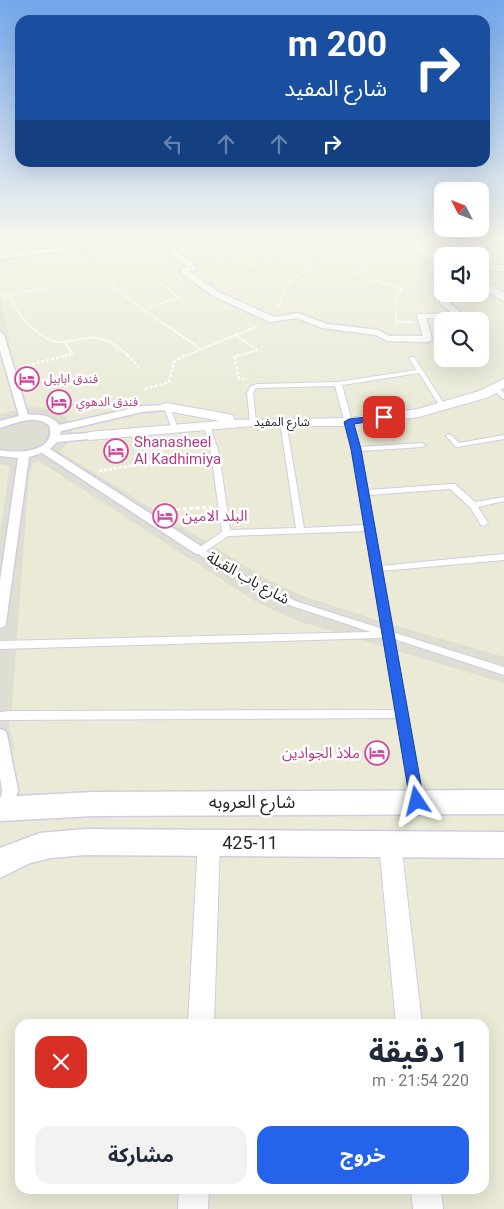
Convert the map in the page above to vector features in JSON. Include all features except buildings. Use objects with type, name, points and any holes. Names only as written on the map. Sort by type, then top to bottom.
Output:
[{"type":"street","points":[[219,295],[273,320],[298,315],[325,326],[378,333],[387,338],[428,339],[421,316],[455,316],[457,313],[443,302]]},
{"type":"street","points":[[0,336],[24,417]]},
{"type":"street","name":"شارع المفيد","points":[[55,434],[89,436],[253,422],[349,422],[419,413],[501,390]]},
{"type":"street","points":[[0,453],[14,456],[43,449],[55,434],[133,411],[167,407],[253,422]]},
{"type":"street","points":[[1,424],[24,417],[43,419],[50,422],[55,434]]},
{"type":"street","name":"شارع باب القبلة","points":[[43,449],[200,551]]},
{"type":"street","points":[[0,623],[24,455]]},
{"type":"street","points":[[0,735],[10,790],[3,808]]},
{"type":"street","name":"شارع العروبه","points":[[3,808],[93,804],[504,802]]},
{"type":"street","name":"425-11","points":[[0,864],[9,857],[44,845],[85,842],[504,845]]},
{"type":"street","points":[[201,1019],[209,843]]},
{"type":"street","points":[[390,844],[408,1019]]},
{"type":"street","points":[[193,1209],[194,1194]]},
{"type":"street","points":[[426,1194],[428,1209]]},
{"type":"lane","points":[[412,358],[443,407]]},
{"type":"lane","points":[[253,422],[250,393],[253,387],[262,385],[338,384],[421,371]]},
{"type":"lane","points":[[338,384],[356,449],[417,801]]},
{"type":"lane","points":[[167,407],[175,429]]},
{"type":"lane","points":[[283,422],[300,530]]},
{"type":"lane","points":[[208,426],[215,453],[226,533]]},
{"type":"lane","points":[[450,436],[457,445],[504,437]]},
{"type":"lane","points":[[356,449],[422,445]]},
{"type":"lane","points":[[363,493],[452,486],[474,506],[484,523]]},
{"type":"lane","points":[[474,506],[504,499]]},
{"type":"lane","points":[[200,551],[226,533],[369,528]]},
{"type":"lane","name":"شارع باب القبلة","points":[[200,551],[276,596],[388,635],[504,671]]},
{"type":"lane","points":[[376,568],[504,557]]},
{"type":"lane","points":[[0,645],[388,635]]},
{"type":"lane","points":[[0,716],[401,714]]},
{"type":"path","points":[[9,295],[10,301],[22,316],[52,340],[64,342],[88,336],[106,339],[138,367]]},
{"type":"path","points":[[126,295],[199,348]]},
{"type":"path","points":[[146,309],[179,297],[177,295]]},
{"type":"path","points":[[145,389],[169,382],[174,362],[181,357],[199,348],[273,320],[282,295]]},
{"type":"path","points":[[397,295],[395,302],[396,322],[423,323]]},
{"type":"path","points":[[234,334],[258,350],[234,357],[239,379],[249,379],[253,387]]},
{"type":"path","points":[[10,371],[73,354],[64,342]]},
{"type":"path","points":[[87,477],[103,469],[215,453]]},
{"type":"path","points":[[153,520],[169,510],[223,506]]},
{"type":"shaded area","points":[[1,295],[14,368],[25,403],[15,404],[0,357]]},
{"type":"shaded area","points":[[32,407],[61,413],[71,423],[72,437],[60,452],[268,580],[303,596],[386,623],[504,657],[504,683],[298,621],[258,603],[39,461],[33,463],[29,475],[9,725],[15,750],[0,751],[0,533],[10,466],[0,464],[0,414]]},
{"type":"place","name":"فندق ابابيل","points":[[27,379]]},
{"type":"place","name":"فندق الدهوي","points":[[59,402]]},
{"type":"place","name":"Shanasheel Al Kadhimiya","points":[[116,451]]},
{"type":"place","name":"البلد الامين","points":[[165,516]]},
{"type":"place","name":"ملاذ الجوادين","points":[[377,753]]},
{"type":"route","points":[[384,417],[349,422],[356,449],[417,801]]}]
